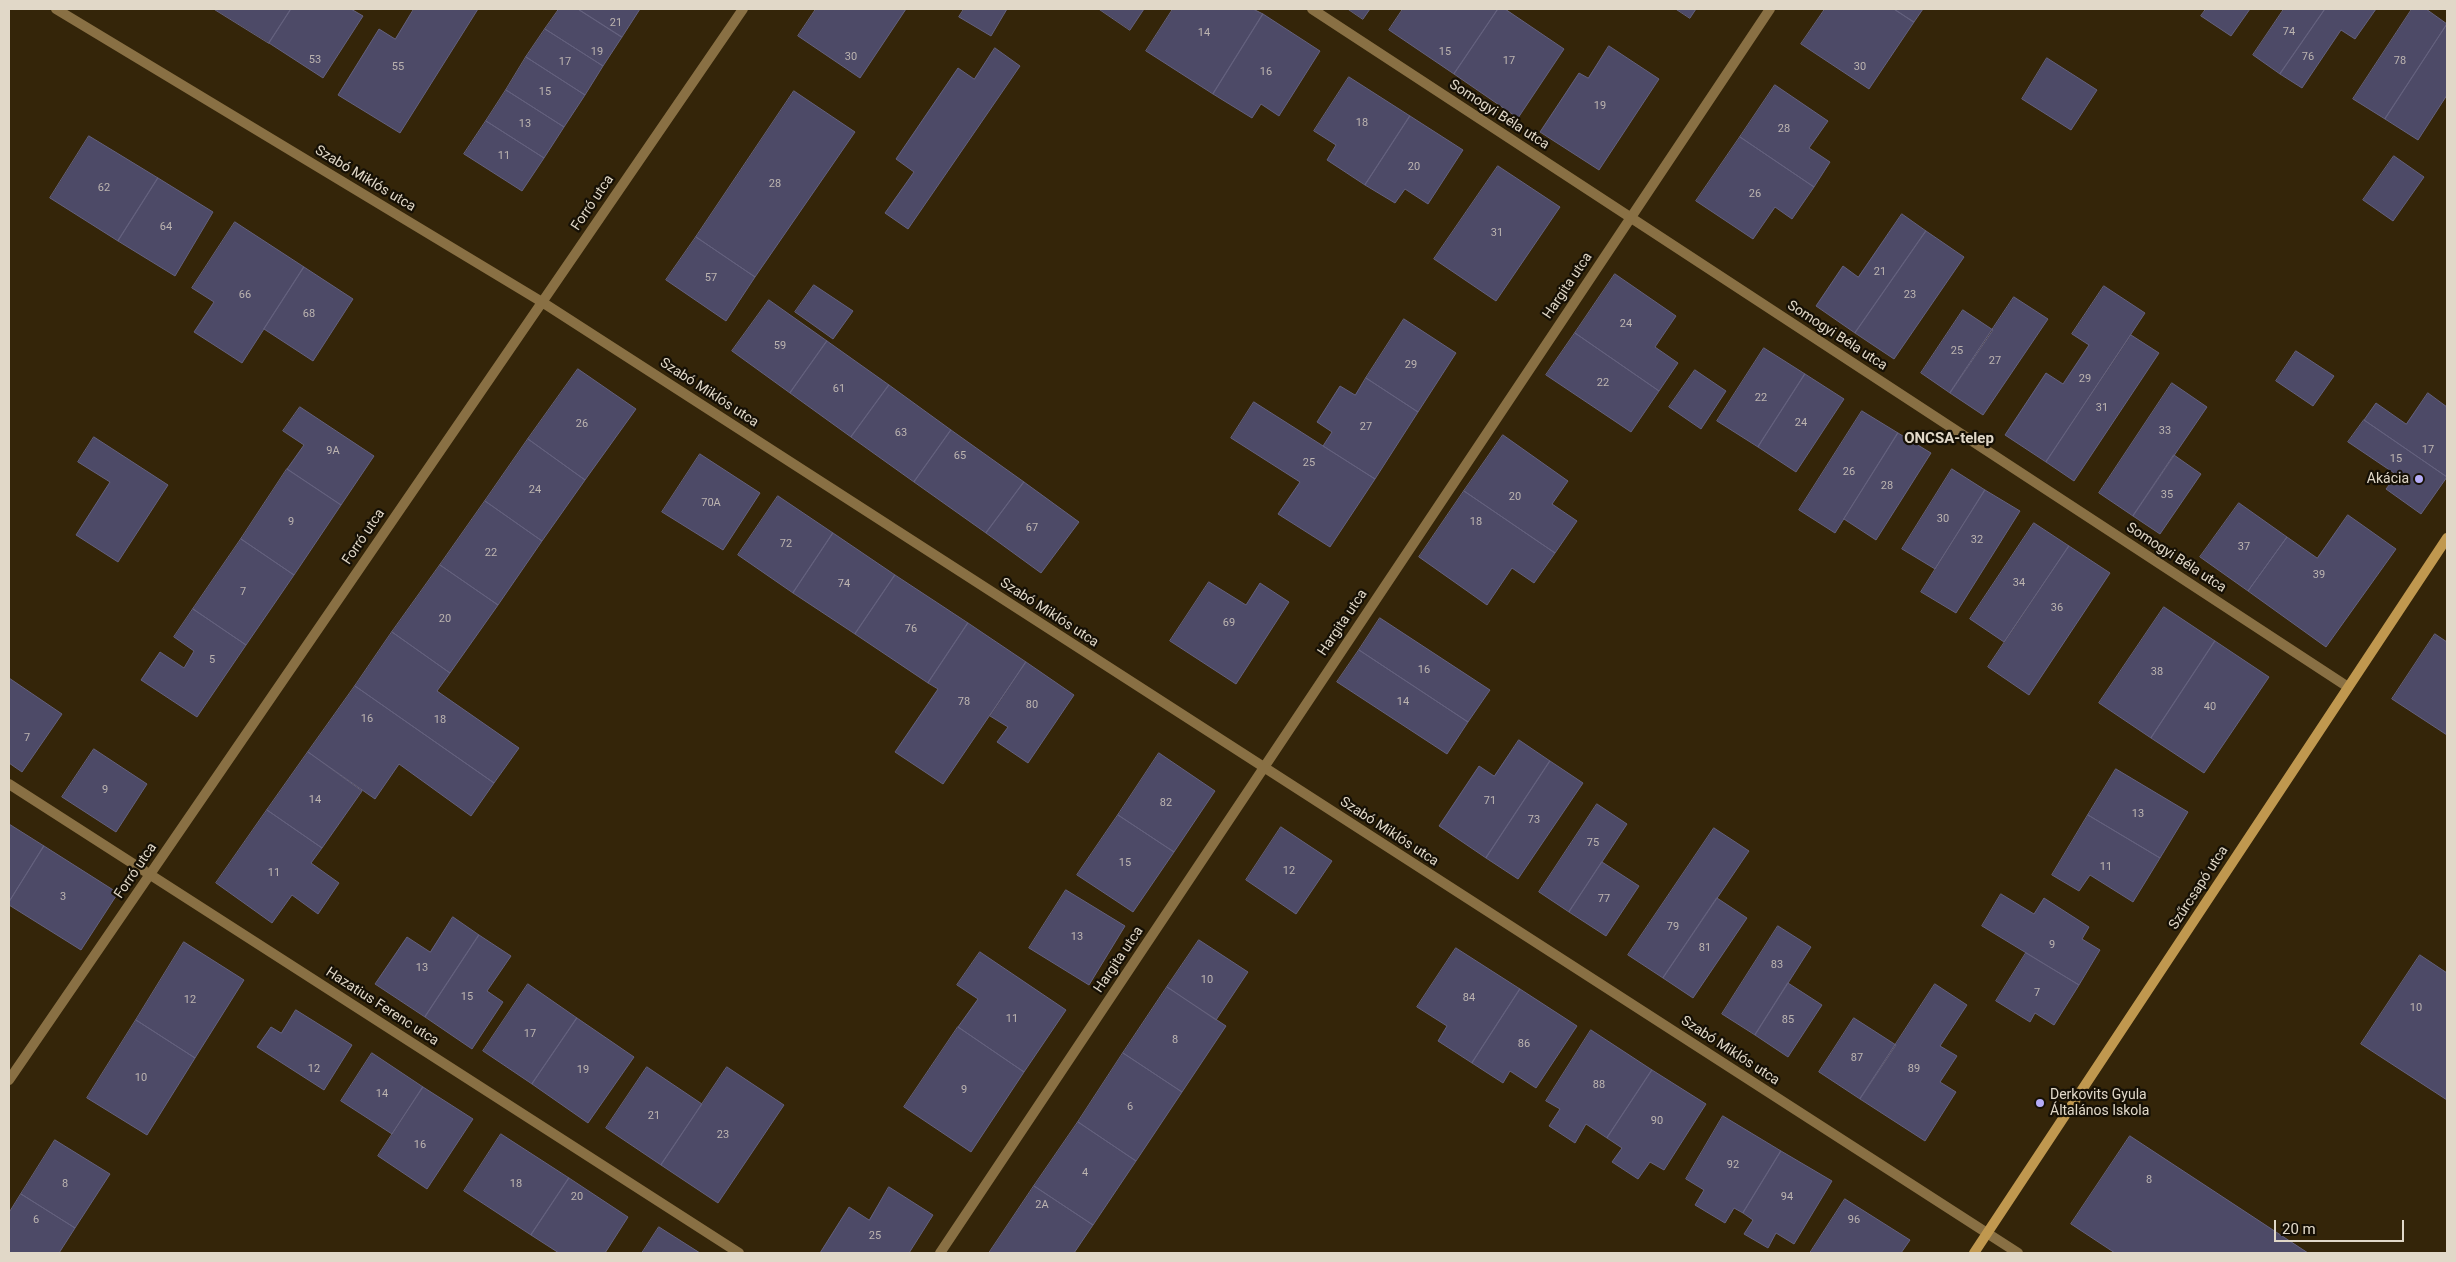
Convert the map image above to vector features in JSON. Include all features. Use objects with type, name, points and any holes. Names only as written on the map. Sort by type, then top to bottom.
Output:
[{"type":"street","name":"Szabó Miklós utca","points":[[56,9],[542,302],[2018,1253]]},
{"type":"street","name":"Forró utca","points":[[9,1080],[743,9]]},
{"type":"street","name":"Somogyi Béla utca","points":[[1312,9],[2348,687]]},
{"type":"street","name":"Hargita utca","points":[[940,1253],[1770,9]]},
{"type":"street","name":"Szűrcsapó utca","points":[[1974,1253],[2447,538]]},
{"type":"street","name":"Hazatius Ferenc utca","points":[[9,784],[739,1253]]},
{"type":"building","points":[[214,9],[291,9],[269,43]]},
{"type":"building","points":[[291,9],[351,9],[363,16],[323,78],[269,43]]},
{"type":"building","points":[[414,9],[478,9],[400,133],[338,95],[379,29],[395,39]]},
{"type":"building","points":[[559,9],[578,9],[622,37],[603,66],[545,29]]},
{"type":"building","points":[[578,9],[640,9],[622,37]]},
{"type":"building","points":[[816,9],[906,9],[860,78],[798,36]]},
{"type":"building","points":[[964,9],[1007,9],[991,36],[959,17]]},
{"type":"building","points":[[1099,9],[1144,9],[1130,30]]},
{"type":"building","points":[[1173,9],[1253,9],[1263,14],[1213,94],[1146,51]]},
{"type":"building","points":[[1348,9],[1370,9],[1363,19]]},
{"type":"building","points":[[1403,9],[1498,9],[1454,74],[1389,30]]},
{"type":"building","points":[[1498,9],[1505,9],[1564,49],[1518,118],[1454,74]]},
{"type":"building","points":[[1676,9],[1696,9],[1690,18]]},
{"type":"building","points":[[1825,9],[1894,9],[1914,22],[1869,89],[1801,44]]},
{"type":"building","points":[[1894,9],[1923,9],[1914,22]]},
{"type":"building","points":[[2206,9],[2250,9],[2231,36],[2201,16]]},
{"type":"building","points":[[2284,9],[2325,9],[2280,74],[2253,55]]},
{"type":"building","points":[[2325,9],[2376,9],[2355,39],[2341,30],[2302,88],[2280,74]]},
{"type":"building","points":[[2412,9],[2426,9],[2447,24],[2385,119],[2353,99]]},
{"type":"building","points":[[1263,14],[1320,51],[1279,116],[1261,104],[1252,118],[1213,94]]},
{"type":"building","points":[[2447,24],[2447,95],[2418,140],[2385,119]]},
{"type":"building","points":[[545,29],[603,66],[585,95],[526,57]]},
{"type":"building","points":[[1609,46],[1659,79],[1599,170],[1540,132],[1579,73],[1588,78]]},
{"type":"building","points":[[995,48],[1020,66],[908,229],[885,213],[914,172],[896,159],[958,68],[974,79]]},
{"type":"building","points":[[526,57],[585,95],[564,127],[506,90]]},
{"type":"building","points":[[2047,58],[2097,90],[2071,130],[2022,99]]},
{"type":"building","points":[[1349,77],[1410,116],[1365,185],[1327,160],[1336,145],[1314,131]]},
{"type":"building","points":[[1775,85],[1828,121],[1809,148],[1830,162],[1814,187],[1740,137]]},
{"type":"building","points":[[506,90],[564,127],[544,158],[486,121]]},
{"type":"building","points":[[794,91],[855,132],[755,277],[696,237]]},
{"type":"building","points":[[1410,116],[1463,150],[1428,204],[1405,189],[1395,203],[1365,185]]},
{"type":"building","points":[[486,121],[544,158],[522,191],[464,154]]},
{"type":"building","points":[[89,136],[158,178],[118,241],[50,198]]},
{"type":"building","points":[[1740,137],[1814,187],[1792,219],[1775,207],[1753,239],[1696,201]]},
{"type":"building","points":[[2394,156],[2424,177],[2393,221],[2363,200]]},
{"type":"building","points":[[1498,166],[1560,207],[1496,301],[1434,259]]},
{"type":"building","points":[[158,178],[213,212],[175,276],[118,241]]},
{"type":"building","points":[[1902,214],[1926,231],[1855,333],[1816,306],[1843,266],[1858,277]]},
{"type":"building","points":[[235,222],[304,267],[242,363],[194,332],[214,302],[192,288]]},
{"type":"building","points":[[1926,231],[1964,257],[1894,359],[1855,333]]},
{"type":"building","points":[[696,237],[755,277],[726,321],[666,280]]},
{"type":"building","points":[[304,267],[353,299],[313,361],[264,329]]},
{"type":"building","points":[[1615,274],[1676,316],[1655,347],[1678,363],[1659,391],[1575,333]]},
{"type":"building","points":[[814,285],[853,311],[833,339],[795,312]]},
{"type":"building","points":[[2104,286],[2145,313],[2046,462],[2005,435],[2046,373],[2063,384],[2089,345],[2072,334]]},
{"type":"building","points":[[2014,297],[2048,319],[1983,415],[1950,393]]},
{"type":"building","points":[[769,300],[827,341],[790,393],[732,351]]},
{"type":"building","points":[[1963,310],[1993,330],[1950,393],[1921,373]]},
{"type":"building","points":[[1404,319],[1456,353],[1418,412],[1366,378]]},
{"type":"building","points":[[1575,333],[1659,391],[1631,432],[1546,375]]},
{"type":"building","points":[[2131,335],[2159,353],[2074,481],[2046,462]]},
{"type":"building","points":[[827,341],[889,385],[851,437],[790,393]]},
{"type":"building","points":[[1764,348],[1805,374],[1758,447],[1717,421]]},
{"type":"building","points":[[2296,351],[2334,376],[2313,406],[2276,381]]},
{"type":"building","points":[[578,369],[636,409],[585,480],[528,439]]},
{"type":"building","points":[[1695,370],[1726,391],[1701,429],[1669,407]]},
{"type":"building","points":[[1805,374],[1844,399],[1796,472],[1758,447]]},
{"type":"building","points":[[1366,378],[1418,412],[1375,479],[1323,446],[1332,432],[1317,422],[1340,386],[1355,395]]},
{"type":"building","points":[[2172,383],[2207,407],[2133,516],[2099,493]]},
{"type":"building","points":[[889,385],[951,430],[914,482],[851,437]]},
{"type":"building","points":[[2428,393],[2447,407],[2447,477],[2364,420],[2376,403],[2406,424]]},
{"type":"building","points":[[1254,402],[1375,479],[1330,547],[1278,514],[1300,482],[1231,438]]},
{"type":"building","points":[[300,407],[374,456],[341,505],[287,469],[304,445],[283,431]]},
{"type":"building","points":[[1862,411],[1898,433],[1835,533],[1799,510]]},
{"type":"building","points":[[2364,420],[2447,477],[2421,514],[2386,489],[2397,475],[2348,442]]},
{"type":"building","points":[[951,430],[1024,482],[986,533],[914,482]]},
{"type":"building","points":[[1898,433],[1931,453],[1876,540],[1844,519]]},
{"type":"building","points":[[1503,435],[1568,481],[1552,504],[1577,521],[1555,553],[1464,491]]},
{"type":"building","points":[[94,437],[168,485],[118,562],[76,535],[110,482],[78,462]]},
{"type":"building","points":[[528,439],[585,480],[542,541],[485,501]]},
{"type":"building","points":[[700,454],[760,493],[723,550],[662,512]]},
{"type":"building","points":[[2174,455],[2201,474],[2160,534],[2133,516]]},
{"type":"building","points":[[287,469],[341,505],[294,575],[241,539]]},
{"type":"building","points":[[1952,469],[1985,490],[1935,569],[1902,549]]},
{"type":"building","points":[[1024,482],[1079,522],[1041,573],[986,533]]},
{"type":"building","points":[[1985,490],[2020,511],[1956,613],[1921,592]]},
{"type":"building","points":[[1464,491],[1555,553],[1534,583],[1512,568],[1487,605],[1419,557]]},
{"type":"building","points":[[778,496],[833,533],[793,593],[738,555]]},
{"type":"building","points":[[485,501],[542,541],[498,605],[440,565]]},
{"type":"building","points":[[2239,503],[2287,537],[2248,591],[2200,557]]},
{"type":"building","points":[[2348,515],[2396,549],[2326,647],[2248,591],[2287,537],[2317,558]]},
{"type":"building","points":[[2034,523],[2069,546],[2004,642],[1970,619]]},
{"type":"building","points":[[833,533],[895,575],[855,634],[793,593]]},
{"type":"building","points":[[241,539],[294,575],[246,645],[193,609]]},
{"type":"building","points":[[2069,546],[2110,573],[2029,695],[1988,667]]},
{"type":"building","points":[[440,565],[498,605],[450,673],[392,632]]},
{"type":"building","points":[[895,575],[968,623],[928,683],[855,634]]},
{"type":"building","points":[[1209,582],[1246,605],[1260,583],[1289,602],[1236,684],[1170,641]]},
{"type":"building","points":[[2164,607],[2215,641],[2151,738],[2099,703]]},
{"type":"building","points":[[193,609],[246,645],[197,717],[141,680],[160,652],[184,668],[194,651],[174,637]]},
{"type":"building","points":[[1380,618],[1490,690],[1468,722],[1359,650]]},
{"type":"building","points":[[968,623],[1026,662],[943,784],[895,752],[938,689],[928,683]]},
{"type":"building","points":[[392,632],[450,673],[437,691],[519,748],[494,783],[355,686]]},
{"type":"building","points":[[2435,634],[2447,642],[2447,735],[2392,699]]},
{"type":"building","points":[[2215,641],[2269,677],[2204,773],[2151,738]]},
{"type":"building","points":[[1359,650],[1468,722],[1447,754],[1337,682]]},
{"type":"building","points":[[1026,662],[1074,695],[1028,763],[997,742],[1008,727],[990,716]]},
{"type":"building","points":[[9,678],[62,714],[22,772],[9,763]]},
{"type":"building","points":[[355,686],[494,783],[471,816],[399,764],[375,799],[308,752]]},
{"type":"building","points":[[1519,740],[1550,761],[1486,858],[1439,826],[1479,766],[1494,776]]},
{"type":"building","points":[[94,749],[147,784],[116,832],[62,797]]},
{"type":"building","points":[[308,752],[362,791],[322,848],[267,810]]},
{"type":"building","points":[[1159,753],[1215,791],[1174,852],[1118,815]]},
{"type":"building","points":[[1550,761],[1583,783],[1518,879],[1486,858]]},
{"type":"building","points":[[2116,769],[2188,812],[2160,858],[2088,815]]},
{"type":"building","points":[[1597,804],[1627,824],[1569,912],[1539,892]]},
{"type":"building","points":[[267,810],[322,848],[311,863],[339,883],[318,914],[292,895],[272,923],[216,883]]},
{"type":"building","points":[[1118,815],[1174,852],[1133,912],[1077,875]]},
{"type":"building","points":[[2088,815],[2160,858],[2133,902],[2090,875],[2079,891],[2052,875]]},
{"type":"building","points":[[9,824],[44,846],[9,902]]},
{"type":"building","points":[[1281,827],[1332,861],[1296,914],[1246,880]]},
{"type":"building","points":[[1714,828],[1749,851],[1663,978],[1628,955]]},
{"type":"building","points":[[44,846],[118,893],[81,950],[9,905],[9,902]]},
{"type":"building","points":[[1602,862],[1639,886],[1606,936],[1569,912]]},
{"type":"building","points":[[1066,890],[1125,926],[1089,985],[1029,948]]},
{"type":"building","points":[[2001,894],[2034,914],[2044,898],[2089,927],[2082,939],[2100,950],[2079,985],[1982,926]]},
{"type":"building","points":[[1717,898],[1747,918],[1693,998],[1663,978]]},
{"type":"building","points":[[453,917],[479,935],[425,1017],[375,984],[407,937],[430,952]]},
{"type":"building","points":[[1778,926],[1811,947],[1755,1035],[1722,1014]]},
{"type":"building","points":[[479,935],[511,956],[487,991],[503,1002],[472,1049],[425,1017]]},
{"type":"building","points":[[1199,940],[1248,972],[1216,1020],[1167,987]]},
{"type":"building","points":[[184,942],[244,980],[195,1058],[136,1020]]},
{"type":"building","points":[[1456,948],[1520,989],[1472,1063],[1438,1041],[1447,1026],[1417,1007]]},
{"type":"building","points":[[980,952],[1066,1010],[1024,1072],[958,1027],[978,999],[957,985]]},
{"type":"building","points":[[2026,953],[2079,985],[2054,1025],[2035,1013],[2030,1022],[1996,1001]]},
{"type":"building","points":[[2420,955],[2447,973],[2447,1100],[2361,1044]]},
{"type":"building","points":[[1788,983],[1822,1005],[1788,1057],[1755,1035]]},
{"type":"building","points":[[528,984],[577,1018],[532,1084],[483,1051]]},
{"type":"building","points":[[1935,984],[1967,1005],[1940,1046],[1957,1056],[1940,1082],[1956,1092],[1925,1141],[1860,1099]]},
{"type":"building","points":[[1167,987],[1226,1026],[1182,1092],[1123,1053]]},
{"type":"building","points":[[1520,989],[1577,1026],[1536,1088],[1510,1071],[1503,1083],[1472,1063]]},
{"type":"building","points":[[296,1010],[352,1045],[324,1090],[257,1047],[271,1027],[281,1033]]},
{"type":"building","points":[[577,1018],[634,1057],[588,1123],[532,1084]]},
{"type":"building","points":[[1854,1018],[1896,1045],[1860,1099],[1819,1072]]},
{"type":"building","points":[[136,1020],[195,1058],[147,1135],[87,1098]]},
{"type":"building","points":[[958,1027],[1024,1072],[971,1152],[904,1107]]},
{"type":"building","points":[[1591,1030],[1652,1070],[1607,1138],[1586,1124],[1575,1143],[1549,1126],[1560,1109],[1546,1101]]},
{"type":"building","points":[[372,1053],[423,1087],[392,1134],[341,1101]]},
{"type":"building","points":[[1123,1053],[1182,1092],[1136,1161],[1078,1122]]},
{"type":"building","points":[[647,1067],[702,1104],[661,1165],[606,1128]]},
{"type":"building","points":[[727,1067],[784,1105],[718,1203],[661,1165]]},
{"type":"building","points":[[1652,1070],[1706,1104],[1664,1170],[1650,1162],[1638,1179],[1612,1162],[1622,1148],[1607,1138]]},
{"type":"building","points":[[423,1087],[473,1119],[427,1189],[378,1156]]},
{"type":"building","points":[[1723,1116],[1781,1151],[1743,1213],[1734,1208],[1725,1223],[1695,1205],[1704,1190],[1686,1179]]},
{"type":"building","points":[[1078,1122],[1136,1161],[1093,1225],[1034,1186]]},
{"type":"building","points":[[501,1134],[569,1178],[531,1235],[464,1191]]},
{"type":"building","points":[[2130,1136],[2308,1253],[2115,1253],[2071,1224]]},
{"type":"building","points":[[55,1140],[110,1174],[75,1228],[21,1194]]},
{"type":"building","points":[[1781,1151],[1832,1181],[1794,1244],[1776,1233],[1768,1248],[1744,1234],[1753,1220],[1743,1213]]},
{"type":"building","points":[[569,1178],[628,1217],[605,1253],[559,1253],[531,1235]]},
{"type":"building","points":[[1034,1186],[1093,1225],[1074,1253],[989,1253]]},
{"type":"building","points":[[889,1187],[933,1215],[909,1253],[820,1253],[849,1207],[869,1220]]},
{"type":"building","points":[[21,1194],[75,1228],[59,1253],[9,1253],[9,1213]]},
{"type":"building","points":[[1845,1199],[1910,1240],[1901,1253],[1810,1253]]},
{"type":"building","points":[[659,1227],[700,1253],[642,1253]]},
{"type":"place","name":"Akácia","points":[[2419,479]]},
{"type":"place","name":"Derkovits Gyula Általános Iskola","points":[[2040,1103]]},
{"type":"district","name":"ONCSA-telep","points":[[1949,439]]}]
